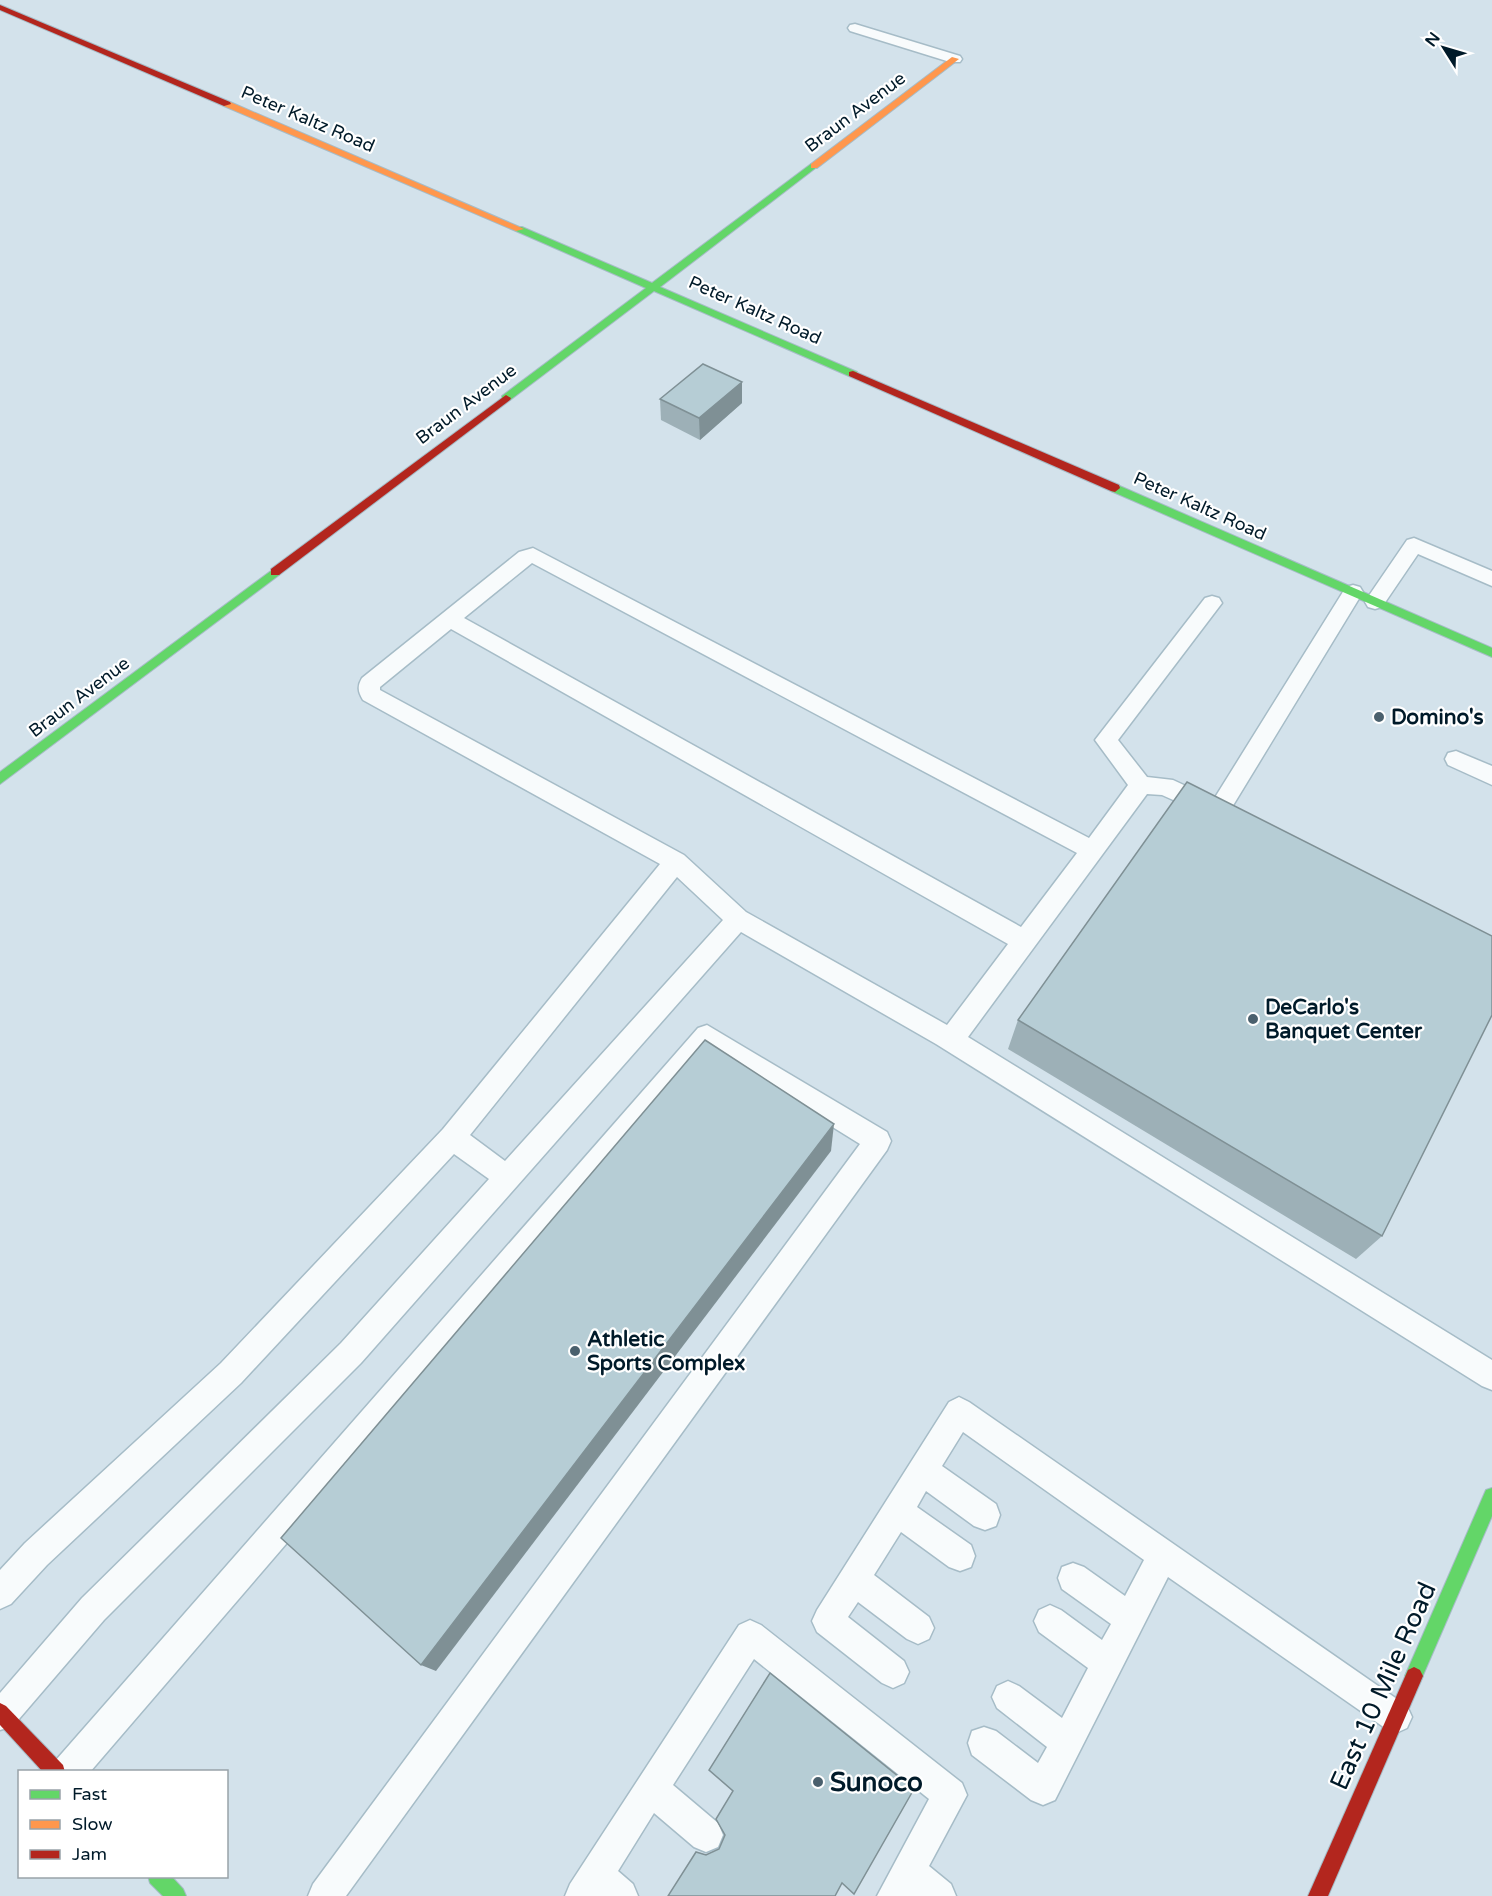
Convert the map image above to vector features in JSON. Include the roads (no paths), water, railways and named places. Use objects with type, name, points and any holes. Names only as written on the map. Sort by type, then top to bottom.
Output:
[{"type":"street","name":"Peter Kaltz Road","points":[[0,7],[653,286],[1492,653]]},
{"type":"street","name":"Braun Avenue","points":[[0,779],[955,59]]},
{"type":"street","name":"East 10 Mile Road","points":[[1318,1896],[1492,1496]]},
{"type":"street","points":[[1,1714],[54,1770]]},
{"type":"street","points":[[159,1878],[176,1896]]},
{"type":"lane","points":[[855,27],[955,59]]},
{"type":"lane","points":[[1375,602],[1414,545],[1492,579]]},
{"type":"lane","points":[[1092,850],[539,556],[526,557],[369,684],[369,694],[676,862],[738,919],[945,1036],[1492,1376]]},
{"type":"lane","points":[[1218,811],[1353,592]]},
{"type":"lane","points":[[1212,603],[1106,740],[1153,785],[1218,811],[1239,822]]},
{"type":"lane","points":[[449,619],[1024,941]]},
{"type":"lane","points":[[1456,759],[1492,776]]},
{"type":"lane","points":[[945,1036],[955,1034],[1092,850],[1153,785]]},
{"type":"lane","points":[[0,1593],[36,1554],[231,1373],[452,1137],[676,862]]},
{"type":"lane","points":[[1,1714],[93,1609],[351,1353],[738,919]]},
{"type":"lane","points":[[70,1770],[707,1036],[878,1141],[325,1896]]},
{"type":"lane","points":[[452,1137],[508,1178]]},
{"type":"lane","points":[[893,1672],[828,1621],[958,1412],[1164,1553],[1396,1717]]},
{"type":"lane","points":[[922,1470],[985,1515]]},
{"type":"lane","points":[[897,1511],[960,1556]]},
{"type":"lane","points":[[984,1743],[1043,1788],[1164,1553]]},
{"type":"lane","points":[[1073,1578],[1131,1619]]},
{"type":"lane","points":[[855,1580],[918,1628]]},
{"type":"lane","points":[[1050,1621],[1107,1663]]},
{"type":"lane","points":[[621,1896],[589,1885],[750,1636],[950,1795],[901,1883],[939,1896]]},
{"type":"lane","points":[[1008,1697],[1067,1742]]},
{"type":"lane","points":[[651,1788],[706,1835]]},
{"type":"place","name":"Domino's","points":[[1379,717]]},
{"type":"place","name":"DeCarlo's Banquet Center","points":[[1253,1019]]},
{"type":"place","name":"Athletic Sports Complex","points":[[575,1351]]},
{"type":"place","name":"Sunoco","points":[[818,1782]]}]
